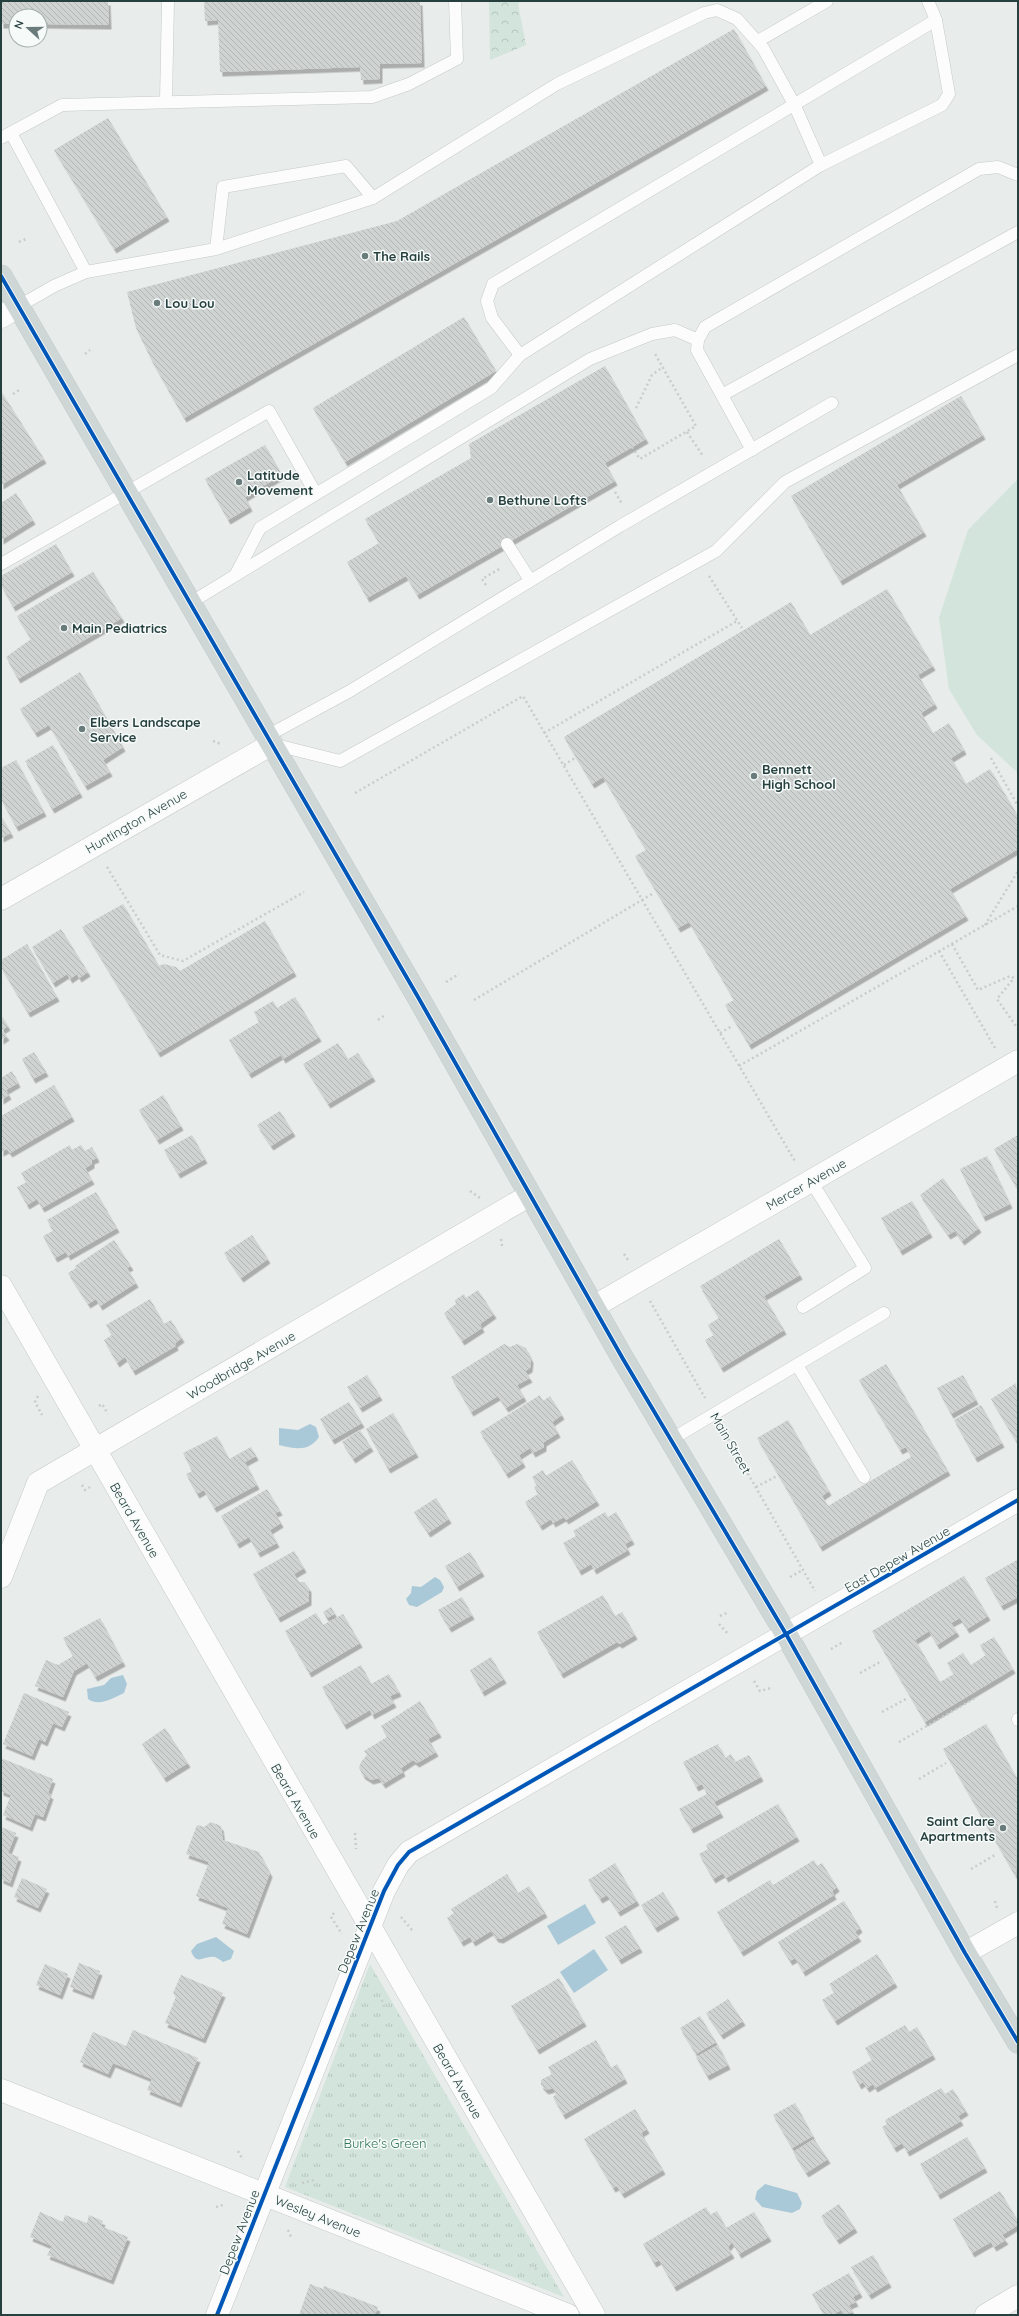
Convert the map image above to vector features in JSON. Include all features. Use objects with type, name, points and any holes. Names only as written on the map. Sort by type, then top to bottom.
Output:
[{"type":"main road","points":[[1,276],[10,312],[126,494],[190,603],[593,1307],[786,1634],[965,1953],[1018,2042]]},
{"type":"street","name":"Huntington Avenue","points":[[1,899],[269,740]]},
{"type":"street","name":"Mercer Avenue","points":[[593,1307],[804,1173],[1018,1061]]},
{"type":"street","name":"Woodbridge Avenue","points":[[1,1577],[38,1483],[530,1195]]},
{"type":"street","name":"Beard Avenue","points":[[1,1286],[369,1928],[594,2315]]},
{"type":"street","name":"East Depew Avenue","points":[[786,1634],[1018,1500]]},
{"type":"street","name":"Depew Avenue","points":[[217,2315],[369,1928],[384,1891],[398,1865],[409,1852],[786,1634]]},
{"type":"street","points":[[965,1953],[1018,1923]]},
{"type":"street","name":"Wesley Avenue","points":[[1,2090],[568,2315]]},
{"type":"street","points":[[986,2315],[1018,2296]]},
{"type":"lane","points":[[166,100],[168,1]]},
{"type":"lane","points":[[86,272],[6,135],[62,104],[166,100],[372,97],[410,84],[457,59],[456,1]]},
{"type":"lane","points":[[758,41],[827,1]]},
{"type":"lane","points":[[235,575],[260,528],[491,388],[520,355],[820,165],[942,105],[949,94],[936,20],[928,1]]},
{"type":"lane","points":[[10,312],[54,286],[86,272],[216,249],[373,198],[557,84],[704,13],[717,10],[737,19],[758,41],[794,104],[820,165]]},
{"type":"lane","points":[[520,355],[492,318],[487,301],[493,284],[936,20]]},
{"type":"lane","points":[[216,249],[223,187],[346,166],[373,198]]},
{"type":"lane","points":[[752,450],[697,350],[698,340],[705,327],[979,169],[998,167],[1018,175]]},
{"type":"lane","points":[[722,395],[1018,232]]},
{"type":"lane","points":[[190,603],[594,357],[652,334],[675,330],[698,340]]},
{"type":"lane","points":[[269,740],[340,761],[716,551],[785,482],[1018,355]]},
{"type":"lane","points":[[269,740],[530,580],[832,403]]},
{"type":"lane","points":[[1,564],[269,411],[316,494]]},
{"type":"lane","points":[[507,544],[530,580]]},
{"type":"lane","points":[[803,1307],[865,1268],[804,1173]]},
{"type":"lane","points":[[672,1439],[884,1313]]},
{"type":"lane","points":[[797,1365],[864,1477]]},
{"type":"path","points":[[19,242],[26,238]]},
{"type":"path","points":[[85,354],[90,350]]},
{"type":"path","points":[[632,447],[640,459],[696,426],[654,352]]},
{"type":"path","points":[[636,408],[652,375],[663,367]]},
{"type":"path","points":[[13,394],[21,390]]},
{"type":"path","points":[[687,432],[706,461]]},
{"type":"path","points":[[615,492],[620,500]]},
{"type":"path","points":[[700,560],[742,628]]},
{"type":"path","points":[[488,588],[482,579],[504,567]]},
{"type":"path","points":[[544,733],[738,621]]},
{"type":"path","points":[[355,793],[522,696],[564,765],[739,1066],[804,1173]]},
{"type":"path","points":[[213,741],[221,744]]},
{"type":"path","points":[[564,765],[575,758]]},
{"type":"path","points":[[990,758],[1018,806]]},
{"type":"path","points":[[107,867],[160,955],[183,962],[304,892]]},
{"type":"path","points":[[984,925],[1018,871]]},
{"type":"path","points":[[474,1000],[652,894]]},
{"type":"path","points":[[739,1066],[1018,906]]},
{"type":"path","points":[[952,944],[978,990],[1010,976],[1014,978],[997,999],[1018,1029]]},
{"type":"path","points":[[939,951],[996,1050]]},
{"type":"path","points":[[446,982],[460,974]]},
{"type":"path","points":[[378,1020],[385,1016]]},
{"type":"path","points":[[720,1033],[732,1026]]},
{"type":"path","points":[[470,1191],[480,1198]]},
{"type":"path","points":[[35,1402],[42,1415]]},
{"type":"path","points":[[102,1404],[108,1415]]},
{"type":"path","points":[[756,1487],[777,1476]]},
{"type":"path","points":[[790,1577],[803,1570]]},
{"type":"path","points":[[720,1616],[729,1612]]},
{"type":"path","points":[[719,1624],[729,1635]]},
{"type":"path","points":[[831,1649],[843,1642]]},
{"type":"path","points":[[860,1673],[882,1661]]},
{"type":"path","points":[[752,1678],[760,1691],[771,1688]]},
{"type":"path","points":[[899,1742],[978,1697]]},
{"type":"path","points":[[882,1712],[906,1699]]},
{"type":"path","points":[[919,1779],[946,1763]]},
{"type":"path","points":[[355,1833],[356,1849]]},
{"type":"path","points":[[971,1870],[995,1855]]},
{"type":"path","points":[[995,1901],[997,1909]]},
{"type":"path","points":[[331,1917],[342,1935]]},
{"type":"path","points":[[401,1917],[412,1930]]},
{"type":"path","points":[[382,2000],[384,2007]]},
{"type":"path","points":[[238,2150],[244,2162]]},
{"type":"path","points":[[300,2183],[314,2180]]},
{"type":"path","points":[[535,2268],[539,2271]]},
{"type":"green space","points":[[489,1],[521,1],[518,4],[526,45],[490,60]]},
{"type":"green space","points":[[1018,479],[1018,773],[977,735],[949,689],[939,618],[968,530]]},
{"type":"green space","name":"Burke's Green","points":[[370,1964],[564,2297],[285,2187]]},
{"type":"water","points":[[310,1424],[316,1427],[319,1437],[311,1445],[301,1448],[291,1448],[279,1445],[279,1428],[298,1430]]},
{"type":"water","points":[[435,1577],[440,1580],[444,1587],[442,1592],[417,1607],[409,1605],[406,1599],[411,1593],[412,1586],[421,1587]]},
{"type":"water","points":[[123,1675],[127,1684],[124,1693],[101,1702],[88,1699],[87,1689],[104,1685],[111,1678]]},
{"type":"water","points":[[585,1904],[596,1923],[558,1945],[547,1926]]},
{"type":"water","points":[[216,1937],[234,1951],[231,1959],[223,1962],[215,1957],[198,1959],[193,1956],[191,1951],[197,1944]]},
{"type":"water","points":[[594,1949],[608,1970],[574,1993],[560,1972]]},
{"type":"water","points":[[765,2184],[797,2193],[802,2203],[800,2209],[792,2213],[762,2207],[755,2199],[757,2191]]},
{"type":"building","points":[[1,1],[108,1],[109,25],[48,24],[48,8],[8,8],[8,24],[1,24]]},
{"type":"building","points":[[204,1],[420,1],[422,63],[380,64],[380,79],[361,80],[360,67],[220,72],[218,20],[205,21]]},
{"type":"building","name":"The Rails","points":[[734,29],[766,86],[184,418],[153,363],[136,328],[127,292],[397,221]]},
{"type":"building","points":[[108,118],[167,217],[114,249],[54,150]]},
{"type":"building","points":[[464,317],[496,371],[345,462],[313,408]]},
{"type":"building","name":"Bethune Lofts","points":[[605,366],[646,439],[605,463],[615,481],[417,595],[406,576],[367,598],[347,562],[379,543],[365,519],[471,458],[469,444]]},
{"type":"building","points":[[1,391],[44,459],[1,485]]},
{"type":"building","points":[[961,396],[983,435],[897,485],[924,532],[840,581],[791,496]]},
{"type":"building","points":[[265,445],[282,475],[245,497],[250,507],[228,520],[205,479]]},
{"type":"building","points":[[16,493],[33,520],[1,540],[1,503]]},
{"type":"building","points":[[56,544],[72,572],[13,607],[1,585],[1,576]]},
{"type":"building","name":"Main Pediatrics","points":[[93,572],[122,618],[18,679],[6,657],[31,639],[17,616]]},
{"type":"building","points":[[887,589],[933,666],[918,675],[935,704],[921,713],[933,733],[949,723],[964,750],[951,758],[966,784],[990,769],[1018,816],[1018,849],[950,889],[966,916],[749,1045],[725,1005],[734,1000],[689,922],[678,928],[635,856],[646,850],[603,777],[592,784],[564,737],[791,602],[810,635]]},
{"type":"building","name":"Elbers Landscape Service","points":[[80,672],[123,747],[103,760],[110,772],[85,786],[49,725],[35,733],[20,709]]},
{"type":"building","points":[[53,745],[80,793],[52,809],[25,761]]},
{"type":"building","points":[[16,760],[44,812],[16,827],[1,799],[1,768]]},
{"type":"building","points":[[1,816],[11,833],[1,838]]},
{"type":"building","points":[[123,904],[159,966],[164,964],[176,967],[180,971],[265,921],[294,972],[158,1053],[82,927]]},
{"type":"building","points":[[61,929],[88,972],[79,978],[77,974],[70,979],[67,974],[53,983],[32,947]]},
{"type":"building","points":[[27,944],[57,997],[28,1013],[1,967],[1,960]]},
{"type":"building","points":[[295,997],[319,1037],[283,1059],[281,1055],[249,1074],[229,1040],[259,1022],[254,1012],[273,1001],[277,1008]]},
{"type":"building","points":[[1,1015],[8,1026],[2,1030],[7,1036],[1,1040]]},
{"type":"building","points":[[338,1043],[348,1059],[358,1053],[373,1077],[328,1104],[303,1064]]},
{"type":"building","points":[[34,1052],[46,1072],[33,1079],[22,1059]]},
{"type":"building","points":[[12,1071],[18,1083],[6,1090],[9,1095],[1,1100],[1,1078]]},
{"type":"building","points":[[54,1085],[72,1117],[10,1153],[7,1149],[1,1152],[1,1116]]},
{"type":"building","points":[[163,1095],[181,1126],[157,1140],[139,1110]]},
{"type":"building","points":[[280,1111],[293,1132],[271,1146],[257,1125]]},
{"type":"building","points":[[192,1135],[205,1159],[178,1174],[164,1150]]},
{"type":"building","points":[[1018,1135],[1018,1190],[994,1149]]},
{"type":"building","points":[[70,1145],[72,1150],[81,1145],[85,1151],[92,1147],[97,1158],[92,1160],[92,1164],[85,1168],[92,1180],[42,1208],[37,1199],[27,1205],[17,1187],[27,1182],[21,1173]]},
{"type":"building","points":[[987,1156],[1010,1204],[983,1217],[960,1169]]},
{"type":"building","points":[[943,1178],[979,1228],[962,1241],[955,1231],[948,1235],[920,1195]]},
{"type":"building","points":[[96,1192],[117,1228],[68,1256],[66,1252],[55,1258],[43,1236],[53,1231],[47,1220]]},
{"type":"building","points":[[912,1201],[930,1233],[900,1251],[881,1218]]},
{"type":"building","points":[[252,1235],[268,1259],[241,1278],[224,1253]]},
{"type":"building","points":[[779,1239],[800,1275],[764,1296],[784,1330],[721,1368],[705,1340],[714,1335],[708,1325],[719,1318],[700,1286]]},
{"type":"building","points":[[114,1240],[131,1266],[127,1268],[136,1283],[100,1306],[96,1299],[88,1304],[68,1273],[76,1268],[75,1266]]},
{"type":"building","points":[[478,1290],[494,1314],[480,1324],[482,1328],[462,1341],[444,1313],[456,1304],[455,1300],[464,1294],[466,1298]]},
{"type":"building","points":[[150,1299],[164,1324],[171,1320],[182,1338],[175,1343],[176,1346],[133,1371],[125,1357],[117,1363],[104,1340],[112,1335],[106,1325]]},
{"type":"building","points":[[504,1344],[510,1347],[517,1344],[526,1348],[531,1359],[530,1368],[525,1371],[530,1378],[517,1385],[524,1397],[506,1408],[498,1396],[471,1412],[451,1377]]},
{"type":"building","points":[[886,1364],[948,1471],[820,1547],[757,1438],[788,1420],[829,1491],[822,1496],[828,1506],[911,1457],[906,1447],[900,1450],[859,1380]]},
{"type":"building","points":[[367,1375],[380,1396],[360,1408],[347,1387]]},
{"type":"building","points":[[963,1375],[976,1400],[951,1414],[937,1388]]},
{"type":"building","points":[[1016,1383],[1018,1440],[1016,1441],[991,1399]]},
{"type":"building","points":[[540,1395],[543,1401],[550,1396],[562,1415],[552,1422],[558,1433],[544,1442],[544,1447],[533,1453],[530,1448],[519,1455],[523,1463],[506,1474],[480,1432]]},
{"type":"building","points":[[349,1402],[362,1423],[332,1440],[320,1419]]},
{"type":"building","points":[[981,1405],[1002,1443],[975,1458],[954,1420]]},
{"type":"building","points":[[393,1413],[416,1453],[388,1469],[366,1429]]},
{"type":"building","points":[[360,1430],[371,1447],[353,1459],[342,1442]]},
{"type":"building","points":[[217,1436],[229,1459],[251,1447],[256,1456],[245,1462],[257,1485],[214,1508],[204,1490],[197,1494],[186,1474],[192,1471],[183,1453]]},
{"type":"building","points":[[572,1460],[597,1501],[566,1520],[564,1517],[553,1523],[551,1519],[540,1526],[525,1502],[538,1494],[534,1487],[537,1485],[532,1477],[543,1470],[546,1476]]},
{"type":"building","points":[[267,1489],[280,1511],[275,1513],[281,1523],[270,1530],[277,1543],[258,1553],[249,1537],[237,1544],[221,1516]]},
{"type":"building","points":[[436,1498],[449,1519],[428,1533],[414,1512]]},
{"type":"building","points":[[605,1512],[608,1517],[616,1512],[632,1540],[625,1544],[628,1550],[594,1570],[591,1564],[579,1571],[563,1543],[576,1536],[573,1531]]},
{"type":"building","points":[[294,1551],[304,1568],[294,1574],[299,1582],[304,1582],[309,1588],[309,1601],[278,1618],[253,1574]]},
{"type":"building","points":[[470,1552],[482,1572],[457,1587],[445,1566]]},
{"type":"building","points":[[1017,1560],[1018,1597],[1001,1606],[985,1578]]},
{"type":"building","points":[[964,1576],[988,1616],[967,1629],[960,1618],[951,1623],[957,1632],[937,1645],[929,1631],[915,1640],[940,1682],[954,1674],[947,1663],[963,1653],[971,1665],[986,1655],[980,1645],[994,1637],[1013,1669],[925,1722],[872,1631]]},
{"type":"building","points":[[603,1595],[615,1616],[622,1612],[635,1635],[620,1644],[617,1642],[561,1674],[537,1632]]},
{"type":"building","points":[[462,1597],[472,1615],[449,1628],[438,1610]]},
{"type":"building","points":[[331,1607],[335,1614],[327,1618],[323,1612]]},
{"type":"building","points":[[316,1613],[323,1625],[343,1614],[360,1643],[309,1673],[285,1631]]},
{"type":"building","points":[[100,1618],[123,1662],[95,1677],[87,1663],[74,1671],[63,1697],[35,1686],[46,1660],[58,1665],[73,1656],[63,1638]]},
{"type":"building","points":[[491,1657],[504,1679],[482,1692],[470,1670]]},
{"type":"building","points":[[361,1665],[371,1684],[389,1674],[399,1692],[390,1696],[394,1703],[372,1715],[370,1710],[344,1725],[322,1687]]},
{"type":"building","points":[[24,1693],[69,1712],[62,1727],[53,1723],[45,1742],[39,1739],[32,1756],[3,1744]]},
{"type":"building","points":[[420,1701],[439,1733],[428,1739],[436,1752],[417,1763],[413,1760],[401,1768],[403,1772],[383,1784],[379,1778],[371,1780],[363,1775],[359,1768],[361,1762],[367,1755],[364,1751],[387,1737],[381,1726]]},
{"type":"building","name":"Saint Clare Apartments","points":[[986,1724],[1018,1780],[1016,1877],[943,1749]]},
{"type":"building","points":[[165,1728],[188,1763],[164,1778],[142,1744]]},
{"type":"building","points":[[718,1744],[725,1758],[731,1754],[735,1762],[749,1755],[761,1777],[714,1802],[721,1813],[691,1829],[679,1809],[707,1794],[702,1784],[696,1787],[683,1762]]},
{"type":"building","points":[[1,1758],[53,1779],[48,1793],[51,1795],[43,1817],[35,1814],[30,1827],[3,1815],[11,1795],[1,1791]]},
{"type":"building","points":[[778,1804],[797,1837],[726,1878],[723,1873],[713,1879],[699,1854],[708,1849],[706,1845]]},
{"type":"building","points":[[211,1822],[221,1826],[223,1840],[259,1852],[270,1873],[247,1934],[222,1924],[228,1908],[196,1896],[209,1862],[186,1854],[197,1825],[204,1827]]},
{"type":"building","points":[[1,1827],[16,1833],[8,1853],[19,1857],[10,1883],[1,1879]]},
{"type":"building","points":[[814,1860],[817,1866],[822,1863],[837,1887],[832,1891],[834,1895],[741,1952],[717,1912],[770,1880],[773,1885]]},
{"type":"building","points":[[615,1863],[637,1901],[618,1912],[607,1895],[600,1899],[588,1880]]},
{"type":"building","points":[[507,1874],[518,1893],[529,1886],[545,1913],[501,1939],[496,1938],[491,1931],[473,1942],[470,1937],[461,1942],[447,1918],[454,1913],[451,1909]]},
{"type":"building","points":[[22,1878],[47,1889],[38,1908],[14,1897]]},
{"type":"building","points":[[663,1892],[677,1915],[655,1928],[641,1905]]},
{"type":"building","points":[[844,1901],[860,1928],[855,1932],[859,1937],[803,1972],[795,1958],[790,1961],[778,1942]]},
{"type":"building","points":[[626,1925],[640,1948],[619,1960],[605,1937]]},
{"type":"building","points":[[877,1954],[895,1983],[835,2021],[822,2000],[835,1992],[829,1984]]},
{"type":"building","points":[[79,1963],[100,1971],[91,1995],[70,1987]]},
{"type":"building","points":[[45,1964],[68,1974],[60,1995],[36,1985]]},
{"type":"building","points":[[181,1975],[223,1993],[203,2039],[165,2023],[176,1997],[173,1993]]},
{"type":"building","points":[[559,1978],[584,2022],[537,2050],[511,2006]]},
{"type":"building","points":[[728,1999],[743,2021],[721,2035],[706,2013]]},
{"type":"building","points":[[700,2016],[716,2042],[696,2054],[680,2028]]},
{"type":"building","points":[[905,2025],[909,2032],[917,2027],[933,2055],[875,2088],[873,2084],[867,2088],[863,2082],[859,2085],[852,2072],[872,2060],[865,2048]]},
{"type":"building","points":[[133,2030],[198,2058],[179,2103],[147,2090],[152,2079],[113,2063],[108,2074],[80,2062],[93,2032],[126,2046]]},
{"type":"building","points":[[596,2040],[611,2068],[617,2064],[625,2079],[563,2115],[553,2097],[556,2094],[553,2088],[546,2090],[541,2085],[541,2080],[552,2074],[548,2067]]},
{"type":"building","points":[[718,2045],[728,2065],[707,2076],[696,2057]]},
{"type":"building","points":[[941,2088],[945,2094],[953,2089],[966,2111],[958,2116],[961,2121],[907,2152],[902,2143],[894,2148],[882,2127],[887,2124],[885,2120]]},
{"type":"building","points":[[795,2103],[813,2136],[792,2148],[773,2115]]},
{"type":"building","points":[[635,2109],[647,2129],[641,2133],[663,2170],[622,2194],[617,2186],[613,2188],[584,2139]]},
{"type":"building","points":[[967,2137],[985,2168],[938,2195],[920,2164]]},
{"type":"building","points":[[814,2139],[828,2159],[806,2173],[793,2152]]},
{"type":"building","points":[[1000,2191],[1018,2221],[1018,2225],[1002,2235],[1006,2240],[994,2247],[991,2242],[972,2253],[953,2219]]},
{"type":"building","points":[[839,2204],[855,2228],[837,2240],[821,2216]]},
{"type":"building","points":[[706,2207],[710,2215],[717,2211],[726,2228],[754,2212],[769,2237],[739,2254],[732,2242],[728,2247],[732,2254],[674,2287],[659,2260],[654,2263],[643,2244]]},
{"type":"building","points":[[40,2212],[63,2222],[65,2215],[87,2223],[89,2215],[103,2221],[101,2226],[128,2237],[111,2280],[47,2255],[52,2246],[30,2237]]},
{"type":"building","points":[[873,2255],[889,2283],[869,2295],[851,2267]]},
{"type":"building","points":[[849,2273],[860,2293],[853,2297],[856,2302],[849,2305],[853,2312],[843,2315],[841,2310],[833,2315],[824,2315],[812,2294]]},
{"type":"building","points":[[310,2284],[323,2289],[324,2286],[378,2307],[375,2315],[299,2315]]},
{"type":"cycle path","points":[[1,276],[418,997],[623,1359],[786,1634],[965,1953],[1018,2042]]},
{"type":"cycle path","points":[[217,2315],[384,1891],[398,1865],[409,1852],[1018,1500]]},
{"type":"place","name":"The Rails","points":[[365,256]]},
{"type":"place","name":"Lou Lou","points":[[157,303]]},
{"type":"place","name":"Latitude Movement","points":[[239,482]]},
{"type":"place","name":"Bethune Lofts","points":[[490,500]]},
{"type":"place","name":"Main Pediatrics","points":[[64,628]]},
{"type":"place","name":"Elbers Landscape Service","points":[[82,729]]},
{"type":"place","name":"Bennett High School","points":[[754,776]]},
{"type":"place","name":"Saint Clare Apartments","points":[[1003,1828]]}]
